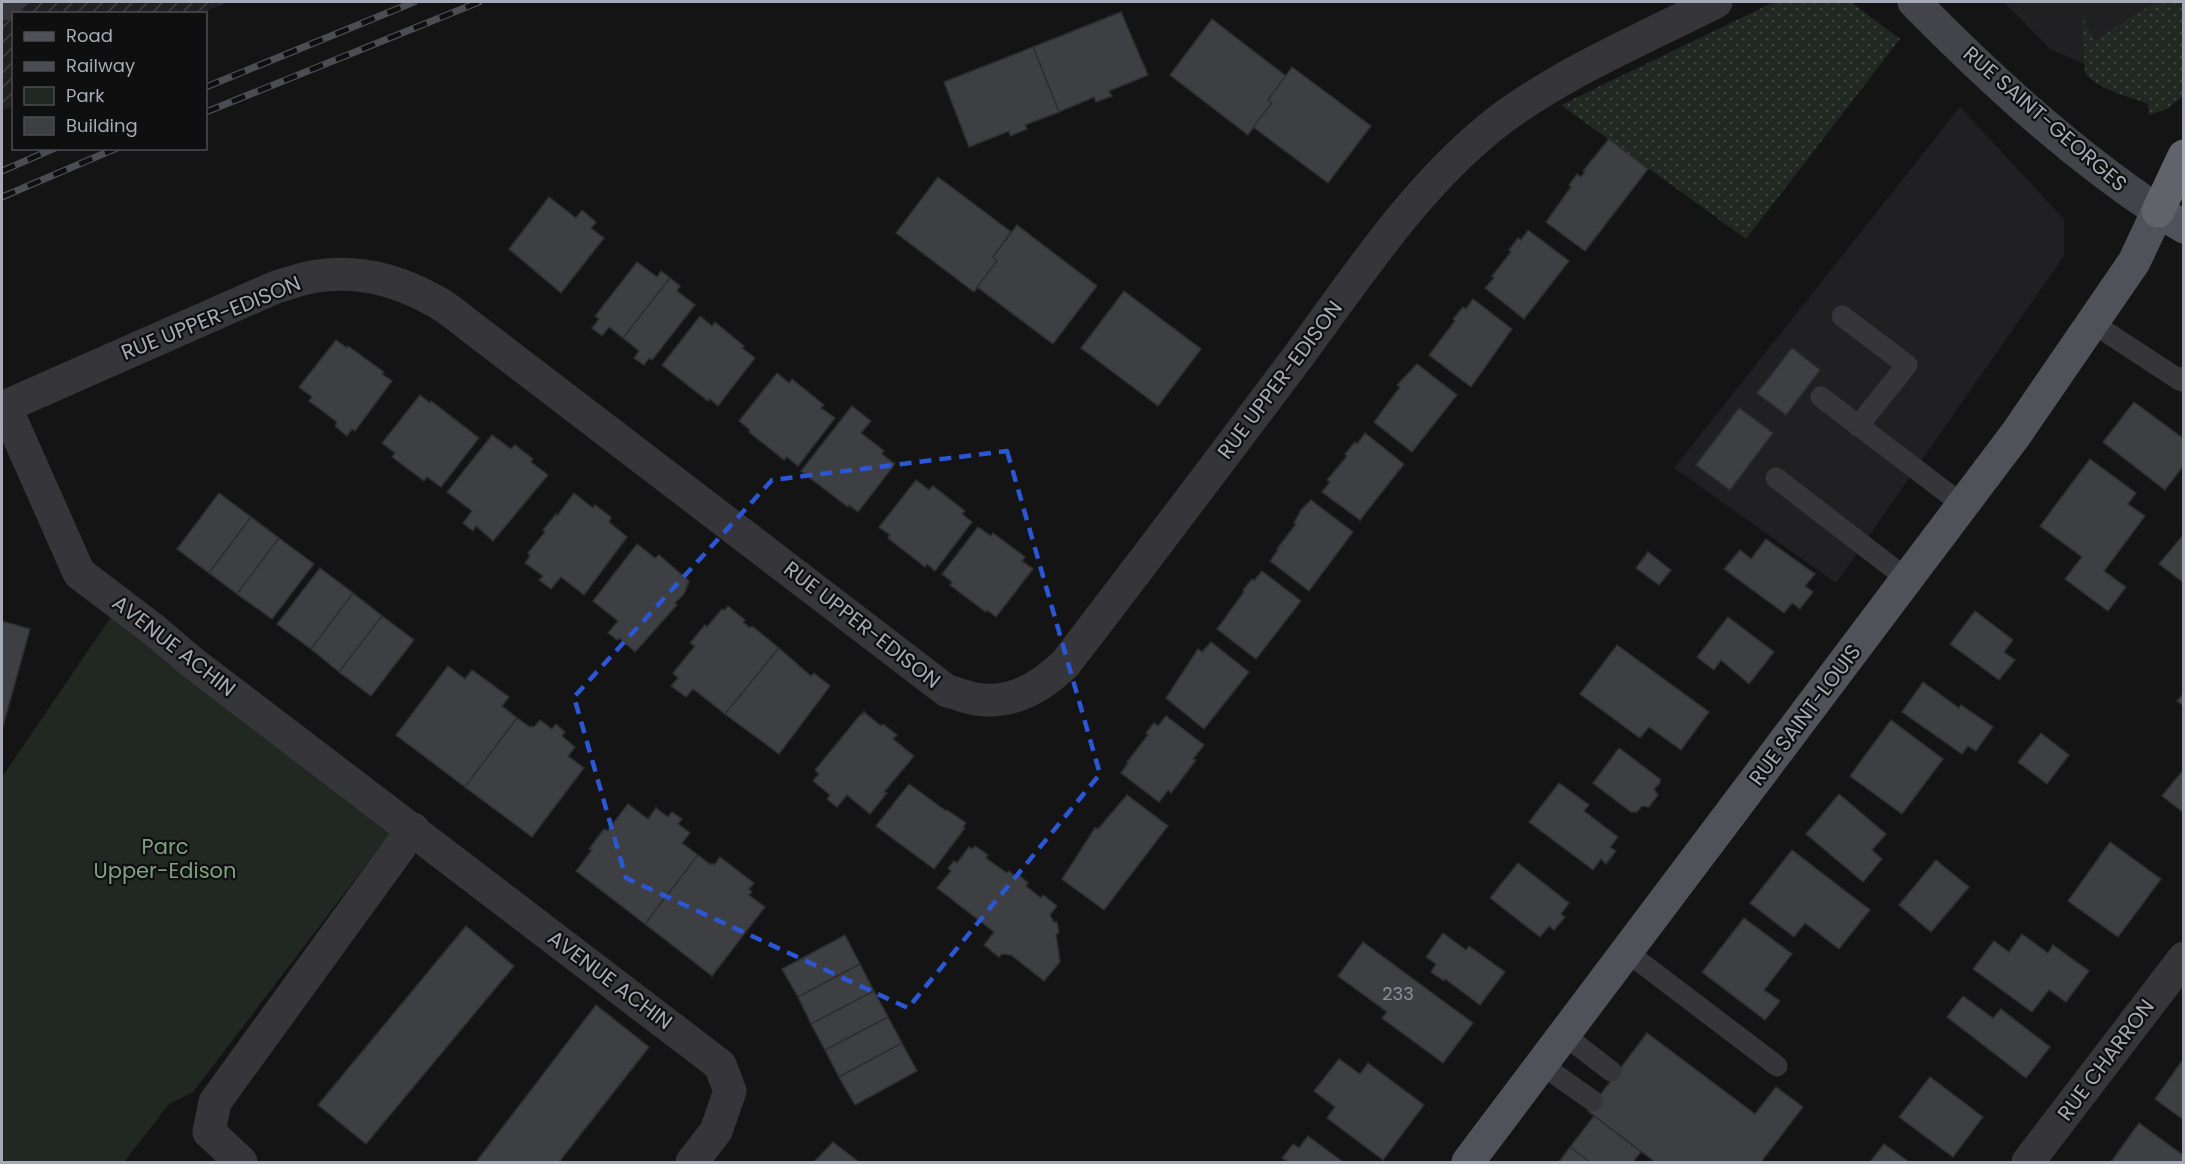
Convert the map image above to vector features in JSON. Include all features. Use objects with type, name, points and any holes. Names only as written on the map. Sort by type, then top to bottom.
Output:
[{"type":"highway","points":[[2175,222],[2184,156]]},
{"type":"main road","name":"RUE SAINT-LOUIS","points":[[1468,1162],[2016,434],[2134,262],[2175,222]]},
{"type":"street","points":[[2,4],[8,2]]},
{"type":"street","name":"RUE UPPER-EDISON","points":[[3,407],[276,287],[316,276],[344,274],[370,276],[390,281],[434,300],[947,691],[976,699],[1003,699],[1031,691],[1050,679],[1065,664],[1179,516],[1384,240],[1437,177],[1492,126],[1534,96],[1716,2]]},
{"type":"street","name":"RUE SAINT-GEORGES","points":[[1914,2],[2026,109],[2096,168],[2175,222]]},
{"type":"street","name":"AVENUE ACHIN","points":[[3,407],[79,573],[720,1065],[730,1091],[716,1131],[692,1162]]},
{"type":"street","points":[[240,1162],[209,1132],[215,1102],[413,829]]},
{"type":"street","name":"RUE CHARRON","points":[[2028,1162],[2184,958]]},
{"type":"lane","points":[[1842,316],[1906,365],[1858,426]]},
{"type":"lane","points":[[2091,322],[2181,381],[2184,377]]},
{"type":"lane","points":[[1821,397],[1963,505]]},
{"type":"lane","points":[[1776,478],[1907,579]]},
{"type":"lane","points":[[1627,952],[1777,1066]]},
{"type":"lane","points":[[1564,1035],[1611,1071]]},
{"type":"lane","points":[[1542,1065],[1593,1101]]},
{"type":"highlighted area","points":[[1007,451],[1100,774],[908,1008],[626,878],[574,697],[772,480]]},
{"type":"shaded area","points":[[2,2],[227,2],[204,12],[12,12],[12,106],[2,111]]},
{"type":"shaded area","points":[[2004,2],[2183,2],[2165,100],[2050,49]]},
{"type":"shaded area","points":[[1960,107],[2064,219],[2064,256],[1836,583],[1674,468]]},
{"type":"green space","points":[[1774,2],[1851,2],[1900,39],[1746,239],[1561,105]]},
{"type":"green space","points":[[2156,2],[2183,2],[2183,96],[2167,109],[2149,115],[2148,104],[2114,92],[2098,84],[2085,73],[2081,14],[2095,40]]},
{"type":"green space","name":"Parc Upper-Edison","points":[[117,608],[395,827],[193,1092],[169,1104],[124,1162],[2,1162],[2,777]]},
{"type":"building","points":[[1121,12],[1148,75],[1109,91],[1112,96],[1096,102],[1094,97],[1059,112],[1033,47]]},
{"type":"building","points":[[1212,19],[1286,76],[1268,100],[1272,103],[1248,135],[1170,75]]},
{"type":"building","points":[[1033,47],[1059,112],[1025,125],[1027,129],[1010,136],[1009,131],[969,147],[944,82]]},
{"type":"building","points":[[1292,67],[1371,126],[1328,183],[1253,127],[1272,103],[1268,100]]},
{"type":"building","points":[[1609,139],[1648,169],[1585,251],[1546,222],[1571,187],[1569,185],[1577,174],[1581,177],[1585,172],[1583,171]]},
{"type":"building","points":[[938,177],[1011,232],[993,257],[997,261],[974,292],[896,233]]},
{"type":"building","points":[[549,197],[576,218],[582,210],[596,222],[591,228],[604,238],[561,293],[509,249]]},
{"type":"building","points":[[1017,225],[1097,286],[1053,344],[977,287],[997,261],[993,257]]},
{"type":"building","points":[[1528,230],[1569,261],[1524,319],[1485,288],[1511,252],[1509,250],[1518,238],[1521,240]]},
{"type":"building","points":[[637,262],[657,277],[661,271],[670,278],[623,338],[609,327],[602,336],[592,328],[599,319],[595,316]]},
{"type":"building","points":[[670,278],[680,286],[677,291],[695,305],[652,360],[649,358],[644,365],[634,358],[639,351],[623,338]]},
{"type":"building","points":[[1124,291],[1201,349],[1158,406],[1081,348]]},
{"type":"building","points":[[1473,299],[1512,329],[1471,387],[1429,355],[1455,321],[1453,319],[1463,307],[1466,309]]},
{"type":"building","points":[[700,316],[712,326],[715,322],[755,358],[718,406],[710,399],[708,401],[662,365]]},
{"type":"building","points":[[336,340],[384,372],[382,374],[392,381],[355,431],[352,429],[347,436],[335,426],[337,422],[309,401],[312,397],[299,387]]},
{"type":"building","points":[[1792,348],[1820,370],[1786,415],[1757,393]]},
{"type":"building","points":[[1417,364],[1457,395],[1412,452],[1374,422],[1400,387],[1397,385]]},
{"type":"building","points":[[777,373],[789,383],[792,379],[824,405],[821,408],[835,418],[798,466],[787,457],[784,460],[739,421]]},
{"type":"building","points":[[420,395],[479,438],[441,487],[427,477],[424,481],[392,457],[395,453],[382,443]]},
{"type":"building","points":[[2134,402],[2184,439],[2184,465],[2165,490],[2103,442]]},
{"type":"building","points":[[852,406],[871,421],[861,433],[884,451],[882,454],[895,464],[858,512],[801,471]]},
{"type":"building","points":[[1739,408],[1773,433],[1730,490],[1696,465]]},
{"type":"building","points":[[1365,433],[1404,464],[1360,520],[1322,492],[1330,482],[1327,480],[1347,456],[1345,454]]},
{"type":"building","points":[[492,435],[511,449],[515,445],[533,459],[531,462],[548,475],[493,541],[476,526],[473,531],[463,523],[472,511],[447,492]]},
{"type":"building","points":[[2090,459],[2136,493],[2128,504],[2145,516],[2104,571],[2126,587],[2108,611],[2065,579],[2082,557],[2040,526]]},
{"type":"building","points":[[916,480],[929,490],[933,486],[965,511],[962,514],[972,522],[935,571],[927,564],[925,567],[888,538],[890,535],[879,527]]},
{"type":"building","points":[[219,493],[251,517],[209,573],[177,549]]},
{"type":"building","points":[[574,493],[593,508],[595,505],[611,517],[609,522],[627,537],[584,595],[561,577],[551,589],[539,580],[543,576],[525,563],[530,556],[528,553],[545,532],[543,530]]},
{"type":"building","points":[[1311,500],[1353,532],[1309,591],[1270,561],[1296,524],[1294,523],[1301,510]]},
{"type":"building","points":[[251,517],[279,538],[237,594],[209,573]]},
{"type":"building","points":[[978,527],[991,536],[993,533],[1025,557],[1022,561],[1033,569],[996,617],[950,585],[952,582],[942,574]]},
{"type":"building","points":[[2184,534],[2184,583],[2159,564]]},
{"type":"building","points":[[279,538],[314,564],[272,619],[237,594]]},
{"type":"building","points":[[1766,539],[1815,574],[1805,586],[1813,592],[1800,609],[1792,603],[1784,613],[1724,569],[1740,550],[1751,559]]},
{"type":"building","points":[[637,544],[655,558],[659,555],[689,581],[684,594],[675,603],[677,605],[635,652],[619,638],[617,640],[608,633],[618,621],[593,601]]},
{"type":"building","points":[[1648,552],[1671,570],[1659,585],[1636,568]]},
{"type":"building","points":[[320,568],[353,593],[311,649],[277,624]]},
{"type":"building","points":[[1262,571],[1301,601],[1256,659],[1217,629],[1244,592],[1243,590]]},
{"type":"building","points":[[353,593],[382,616],[339,672],[311,649]]},
{"type":"building","points":[[728,606],[745,620],[743,622],[750,628],[752,626],[779,648],[725,714],[693,689],[686,697],[671,686],[678,678],[673,673],[695,646],[690,643],[705,625],[707,627],[722,609],[725,610]]},
{"type":"building","points":[[1975,611],[2013,640],[2004,652],[2015,660],[1999,680],[1950,644]]},
{"type":"building","points":[[382,616],[414,640],[371,696],[339,672]]},
{"type":"building","points":[[1728,617],[1774,652],[1749,684],[1721,660],[1714,670],[1697,657]]},
{"type":"building","points":[[2,621],[30,629],[2,730]]},
{"type":"building","points":[[1211,642],[1249,672],[1204,729],[1166,698],[1198,649],[1202,652]]},
{"type":"building","points":[[1617,645],[1709,712],[1681,750],[1649,727],[1640,738],[1580,694]]},
{"type":"building","points":[[779,648],[811,676],[814,673],[830,686],[779,754],[725,714]]},
{"type":"building","points":[[448,666],[465,679],[472,670],[509,697],[502,706],[517,718],[465,787],[396,735]]},
{"type":"building","points":[[1923,682],[1959,708],[1961,705],[1993,727],[1976,751],[1968,746],[1962,754],[1902,712]]},
{"type":"building","points":[[2184,693],[2184,706],[2177,701]]},
{"type":"building","points":[[864,712],[897,735],[893,739],[914,756],[884,792],[887,793],[870,814],[847,795],[837,807],[827,799],[830,795],[813,781],[819,774],[815,770]]},
{"type":"building","points":[[1166,716],[1204,745],[1193,759],[1196,760],[1171,793],[1168,790],[1159,802],[1121,773],[1148,735],[1146,733],[1154,723],[1158,726]]},
{"type":"building","points":[[517,718],[530,727],[534,727],[540,720],[552,729],[556,724],[565,732],[562,736],[575,747],[568,756],[584,768],[532,837],[465,787]]},
{"type":"building","points":[[1891,720],[1943,759],[1902,814],[1850,776]]},
{"type":"building","points":[[2041,733],[2069,755],[2047,784],[2018,762]]},
{"type":"building","points":[[1619,748],[1660,779],[1660,783],[1654,789],[1658,795],[1649,807],[1642,806],[1637,812],[1631,812],[1593,783]]},
{"type":"building","points":[[2184,769],[2184,813],[2162,796]]},
{"type":"building","points":[[1559,783],[1589,805],[1584,811],[1618,837],[1610,847],[1616,851],[1606,864],[1601,859],[1593,870],[1529,822]]},
{"type":"building","points":[[909,784],[966,823],[963,827],[965,828],[934,869],[876,826]]},
{"type":"building","points":[[1839,794],[1886,834],[1872,850],[1882,859],[1863,882],[1806,834]]},
{"type":"building","points":[[1127,795],[1168,826],[1104,910],[1062,879],[1095,828],[1098,829]]},
{"type":"building","points":[[628,804],[648,819],[656,808],[668,817],[672,812],[682,819],[678,824],[690,833],[682,843],[698,855],[645,924],[576,871],[604,829],[607,831]]},
{"type":"building","points":[[2110,842],[2161,879],[2118,937],[2068,901]]},
{"type":"building","points":[[975,846],[988,855],[986,858],[1007,873],[1009,871],[1016,877],[1018,874],[1028,883],[1026,886],[1041,898],[1043,895],[1057,906],[1050,915],[1054,922],[1057,922],[1059,933],[1056,934],[1060,962],[1044,981],[1011,955],[1002,954],[999,957],[984,945],[994,932],[937,888],[951,871],[948,868],[954,861],[957,863],[969,847],[973,849]]},
{"type":"building","points":[[1792,850],[1870,910],[1839,949],[1805,923],[1794,937],[1750,903]]},
{"type":"building","points":[[698,855],[711,865],[712,863],[714,865],[720,857],[754,883],[749,889],[752,892],[749,895],[765,907],[712,976],[645,924]]},
{"type":"building","points":[[1936,860],[1969,887],[1931,932],[1899,905]]},
{"type":"building","points":[[1518,863],[1569,903],[1561,914],[1565,917],[1554,930],[1549,926],[1540,937],[1490,898]]},
{"type":"building","points":[[1744,918],[1792,954],[1764,990],[1780,1001],[1765,1020],[1702,972]]},
{"type":"building","points":[[466,926],[514,966],[366,1144],[318,1105]]},
{"type":"building","points":[[1443,933],[1466,950],[1469,946],[1505,972],[1480,1005],[1445,979],[1444,981],[1431,972],[1436,964],[1426,957]]},
{"type":"building","points":[[2022,934],[2048,953],[2053,945],[2089,971],[2066,1002],[2049,990],[2032,1012],[1973,969],[1994,941],[2009,952]]},
{"type":"building","points":[[845,935],[860,964],[798,997],[782,969]]},
{"type":"building","points":[[1363,942],[1473,1023],[1443,1063],[1382,1018],[1387,1012],[1338,976]]},
{"type":"building","points":[[860,964],[874,991],[811,1024],[798,997]]},
{"type":"building","points":[[874,991],[888,1017],[825,1050],[811,1024]]},
{"type":"building","points":[[1963,996],[1993,1018],[2001,1009],[2050,1047],[2026,1078],[1947,1017]]},
{"type":"building","points":[[596,1005],[649,1047],[559,1162],[476,1162]]},
{"type":"building","points":[[888,1017],[902,1043],[839,1077],[825,1050]]},
{"type":"building","points":[[1647,1033],[1755,1114],[1776,1087],[1803,1107],[1761,1162],[1655,1162],[1588,1111]]},
{"type":"building","points":[[902,1043],[917,1071],[855,1105],[839,1077]]},
{"type":"building","points":[[2184,1058],[2184,1120],[2155,1099]]},
{"type":"building","points":[[1339,1059],[1360,1074],[1368,1063],[1424,1105],[1383,1160],[1327,1118],[1335,1107],[1314,1091]]},
{"type":"building","points":[[1930,1077],[1983,1117],[1953,1157],[1899,1117]]},
{"type":"building","points":[[1594,1116],[1641,1152],[1633,1162],[1590,1162],[1570,1147]]},
{"type":"building","points":[[2139,1123],[2184,1156],[2184,1162],[2111,1162]]},
{"type":"building","points":[[1308,1136],[1343,1162],[1289,1162],[1282,1158],[1293,1144],[1299,1148]]},
{"type":"building","points":[[833,1142],[859,1162],[814,1162]]},
{"type":"building","points":[[1884,1144],[1909,1162],[1870,1162]]},
{"type":"building","points":[[1570,1147],[1590,1162],[1559,1162]]},
{"type":"railway","points":[[207,87],[414,2]]},
{"type":"railway","points":[[207,112],[479,2]]},
{"type":"railway","points":[[2,171],[50,150]]},
{"type":"railway","points":[[2,197],[112,150]]}]
